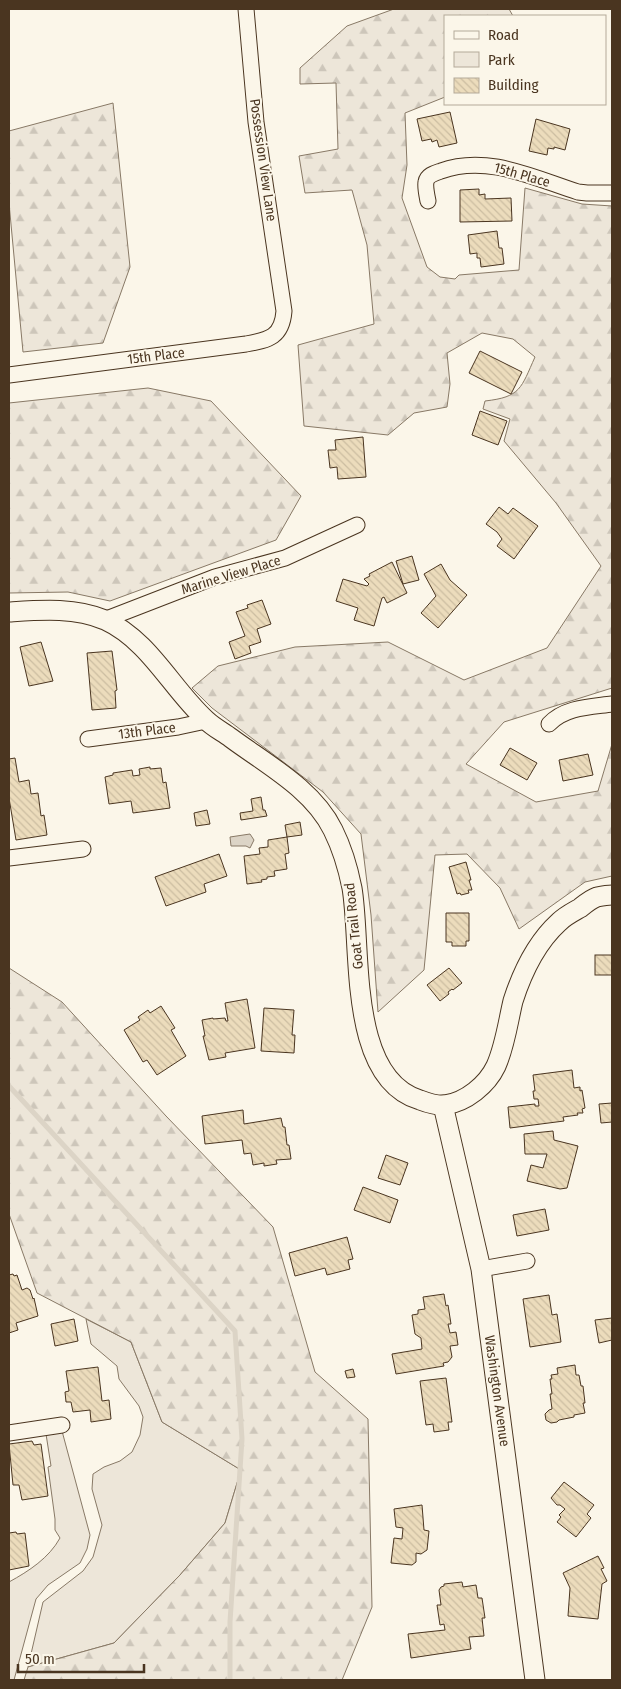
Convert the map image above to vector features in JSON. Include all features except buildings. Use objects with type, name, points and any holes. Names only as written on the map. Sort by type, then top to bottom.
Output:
[{"type":"street","name":"Possession View Lane","points":[[246,9],[256,122],[284,311]]},
{"type":"street","name":"15th Place","points":[[428,201],[426,182],[432,174],[452,167],[469,164],[501,167],[578,192],[612,193]]},
{"type":"street","name":"15th Place","points":[[9,375],[264,341],[275,335],[280,328],[284,311]]},
{"type":"street","name":"Marine View Place","points":[[104,620],[215,577],[286,558],[357,525]]},
{"type":"street","name":"Goat Trail Road","points":[[9,612],[67,611],[87,614],[104,620],[125,632],[142,646],[206,721],[295,785],[310,799],[331,827],[343,854],[352,888],[359,988],[364,1023],[375,1055],[383,1072],[403,1092],[414,1098],[443,1105]]},
{"type":"street","points":[[549,724],[556,717],[575,709],[612,704]]},
{"type":"street","name":"13th Place","points":[[88,739],[178,727],[206,721]]},
{"type":"street","points":[[9,858],[83,849]]},
{"type":"street","points":[[443,1105],[457,1102],[471,1094],[488,1079],[496,1064],[514,999],[522,978],[536,950],[551,930],[560,920],[595,898],[612,895]]},
{"type":"street","name":"Washington Avenue","points":[[443,1105],[481,1269],[536,1680]]},
{"type":"street","points":[[481,1269],[527,1261]]},
{"type":"street","points":[[9,1433],[62,1425]]},
{"type":"green space","points":[[394,9],[509,9],[512,15],[444,15],[444,97],[405,113],[407,165],[402,198],[427,267],[440,277],[455,279],[459,275],[519,270],[525,188],[582,204],[612,206],[612,688],[504,722],[466,764],[536,802],[598,791],[612,744],[612,876],[585,882],[519,929],[500,888],[467,854],[435,855],[424,970],[378,1012],[371,915],[361,834],[323,792],[212,708],[192,688],[218,666],[295,647],[388,642],[464,680],[547,648],[601,566],[556,503],[504,441],[510,419],[483,409],[485,401],[506,397],[518,389],[523,383],[535,357],[513,339],[482,333],[447,353],[450,384],[447,407],[414,413],[388,435],[304,426],[298,345],[374,324],[367,245],[352,190],[305,193],[299,156],[338,149],[336,83],[300,84],[300,68],[347,26]]},
{"type":"green space","points":[[113,103],[130,267],[103,343],[23,352],[9,203],[9,131]]},
{"type":"green space","points":[[148,388],[211,401],[301,496],[276,540],[110,601],[68,592],[9,593],[9,403]]},
{"type":"green space","points":[[9,968],[62,1002],[166,1116],[273,1227],[315,1372],[368,1419],[372,1607],[342,1680],[24,1680],[28,1667],[114,1643],[180,1575],[225,1523],[241,1470],[162,1422],[131,1342],[37,1293],[9,1214]]},
{"type":"green space","points":[[86,1319],[131,1342],[162,1422],[241,1470],[225,1523],[180,1575],[114,1643],[28,1667],[43,1602],[83,1571],[93,1557],[102,1525],[92,1489],[93,1474],[104,1467],[120,1461],[132,1452],[140,1435],[143,1417],[139,1406],[119,1379],[117,1366],[91,1344]]},
{"type":"green space","points":[[62,1431],[90,1535],[87,1549],[80,1563],[48,1585],[36,1599],[14,1680],[9,1680],[9,1582],[38,1563],[50,1552],[60,1538],[55,1530],[48,1467],[51,1466],[46,1434]]},
{"type":"shaded area","points":[[250,834],[254,840],[250,848],[246,846],[231,846],[230,837]]},
{"type":"waterway","points":[[9,1086],[235,1331],[242,1439],[230,1622],[230,1680]]}]
